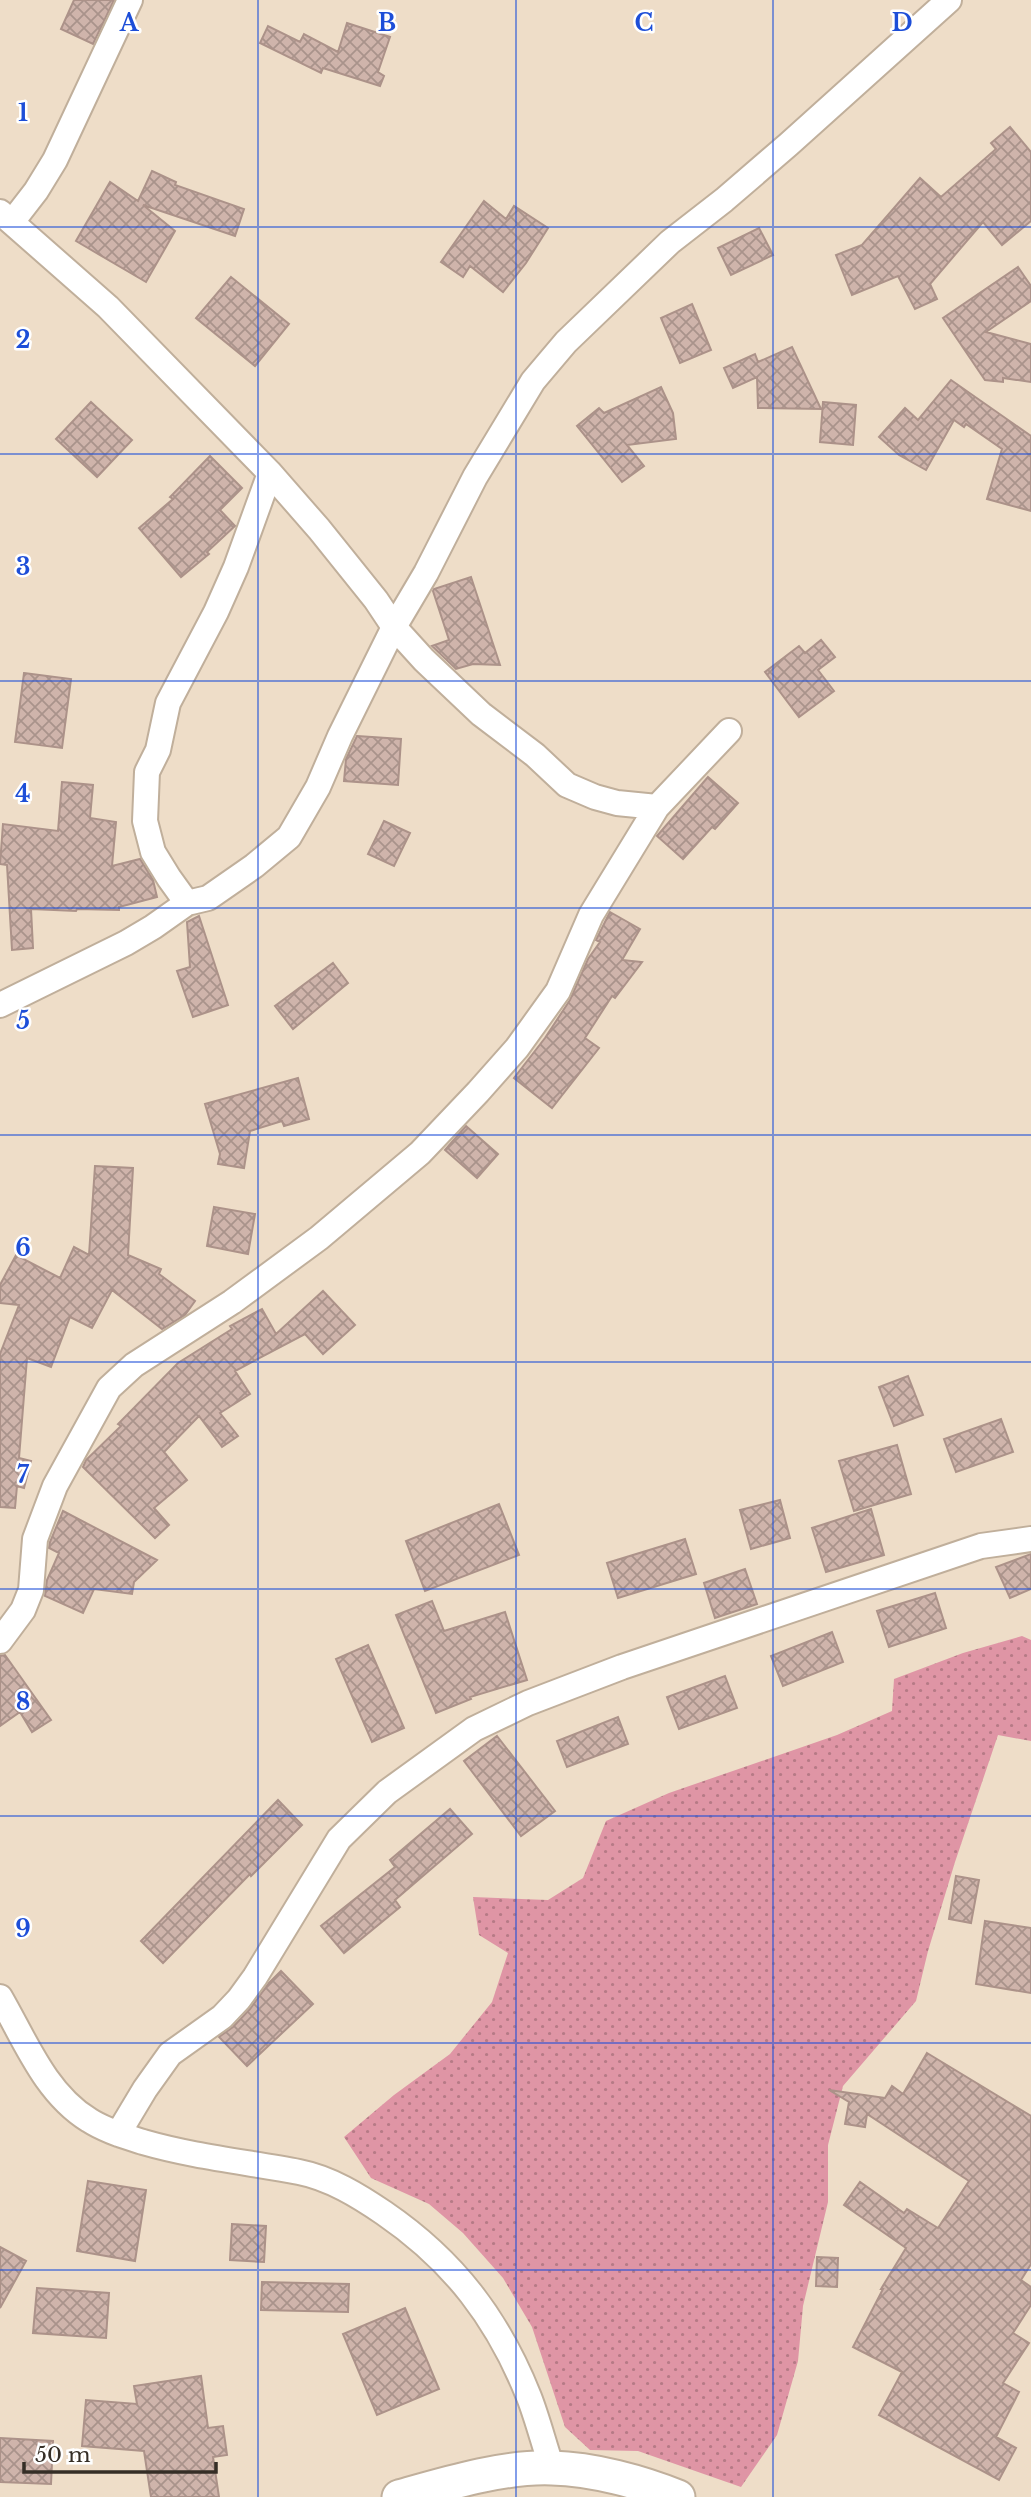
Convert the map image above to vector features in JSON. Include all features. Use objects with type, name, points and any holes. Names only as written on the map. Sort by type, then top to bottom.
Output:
[{"type":"street","points":[[130,0],[55,160],[36,191],[6,217],[108,307],[270,472],[376,600],[394,627],[424,660],[481,714],[535,755],[567,785],[617,803],[657,807]]},
{"type":"street","points":[[0,1006],[126,943],[187,902],[208,898],[254,866],[289,836],[318,787],[394,627],[426,573],[475,477],[533,381],[566,342],[670,243],[789,144],[949,0]]},
{"type":"street","points":[[187,902],[153,852],[145,821],[147,772],[159,750],[168,703],[216,612],[236,567],[270,472]]},
{"type":"street","points":[[0,1641],[23,1610],[31,1590],[35,1539],[55,1486],[109,1388],[134,1365],[232,1302],[319,1238],[420,1153],[478,1093],[517,1048],[558,991],[591,915],[657,807],[729,731]]},
{"type":"street","points":[[118,2134],[170,2054],[222,2018],[239,1999],[339,1839],[387,1792],[474,1729],[528,1703],[622,1667],[981,1546],[1031,1539]]},
{"type":"street","points":[[0,1997],[44,2075],[88,2120],[118,2134],[172,2150],[302,2172],[339,2186],[409,2230],[463,2282],[489,2316],[530,2400],[552,2468]]},
{"type":"street","points":[[399,2497],[459,2480],[552,2468],[613,2477],[660,2489],[678,2497]]},
{"type":"shaded area","points":[[1022,1636],[1031,1640],[1031,1741],[998,1735],[955,1862],[916,2001],[843,2086],[828,2145],[828,2202],[803,2306],[798,2361],[777,2435],[741,2487],[638,2451],[590,2450],[565,2427],[532,2327],[503,2278],[463,2233],[429,2204],[371,2178],[344,2137],[394,2095],[450,2054],[492,2002],[508,1953],[479,1935],[473,1897],[548,1900],[583,1878],[606,1821],[669,1793],[837,1735],[892,1711],[894,1679],[963,1653]]},
{"type":"building","points":[[74,0],[114,0],[93,44],[61,29]]},
{"type":"building","points":[[347,23],[390,37],[378,72],[384,76],[380,86],[323,68],[321,73],[260,43],[268,26],[300,42],[304,34],[338,52]]},
{"type":"building","points":[[1010,127],[1031,152],[1031,221],[1002,245],[983,222],[930,284],[937,299],[915,309],[898,276],[852,295],[836,255],[862,245],[920,178],[941,197],[996,149],[991,143]]},
{"type":"building","points":[[152,171],[176,182],[175,185],[244,209],[235,236],[143,205],[175,231],[146,282],[76,241],[110,182],[138,201]]},
{"type":"building","points":[[484,201],[506,219],[514,206],[548,228],[526,263],[503,292],[470,266],[463,277],[441,262]]},
{"type":"building","points":[[759,228],[773,255],[731,275],[718,248]]},
{"type":"building","points":[[1018,267],[1031,286],[1031,301],[986,332],[1031,344],[1031,382],[1003,378],[1003,382],[985,380],[943,318]]},
{"type":"building","points":[[231,277],[289,324],[255,366],[196,318]]},
{"type":"building","points":[[692,304],[711,350],[680,363],[661,318]]},
{"type":"building","points":[[792,347],[821,409],[758,408],[757,377],[733,388],[724,368],[755,354],[758,362]]},
{"type":"building","points":[[951,380],[1031,436],[1031,511],[987,499],[1002,449],[966,424],[964,427],[954,420],[926,470],[899,455],[879,437],[905,408],[918,420]]},
{"type":"building","points":[[661,387],[673,413],[676,439],[627,445],[644,466],[622,482],[577,426],[599,408],[604,413]]},
{"type":"building","points":[[91,402],[132,440],[97,477],[56,439]]},
{"type":"building","points":[[823,402],[856,405],[853,445],[820,442]]},
{"type":"building","points":[[210,456],[242,488],[220,510],[235,526],[207,552],[209,554],[181,577],[139,528],[173,499],[170,497]]},
{"type":"building","points":[[471,577],[500,665],[473,664],[456,669],[432,646],[449,640],[433,591]]},
{"type":"building","points":[[821,640],[835,657],[818,670],[834,691],[799,717],[765,672],[799,646],[805,653]]},
{"type":"building","points":[[24,673],[71,679],[62,748],[15,742]]},
{"type":"building","points":[[357,736],[401,739],[398,785],[344,781],[346,759]]},
{"type":"building","points":[[708,777],[738,803],[683,859],[657,836]]},
{"type":"building","points":[[62,782],[93,785],[90,818],[116,822],[112,866],[140,859],[153,880],[157,897],[119,907],[119,910],[31,909],[33,948],[12,950],[7,865],[0,864],[3,824],[58,831]]},
{"type":"building","points":[[384,821],[410,833],[394,866],[368,854]]},
{"type":"building","points":[[610,912],[640,929],[622,960],[642,962],[615,998],[612,996],[585,1038],[599,1048],[552,1108],[514,1078],[570,1000],[588,959],[600,942],[596,940]]},
{"type":"building","points":[[199,916],[228,1005],[193,1017],[177,971],[190,967],[187,922]]},
{"type":"building","points":[[333,963],[348,983],[293,1029],[275,1006]]},
{"type":"building","points":[[298,1078],[309,1119],[284,1126],[282,1121],[250,1131],[244,1168],[218,1164],[220,1154],[205,1104]]},
{"type":"building","points":[[466,1126],[498,1154],[477,1178],[445,1150]]},
{"type":"building","points":[[95,1166],[133,1168],[128,1255],[161,1269],[159,1274],[195,1301],[185,1315],[162,1329],[112,1290],[92,1328],[70,1317],[51,1367],[27,1358],[19,1458],[31,1461],[24,1488],[17,1486],[15,1508],[0,1507],[0,1354],[19,1305],[0,1303],[0,1285],[16,1255],[60,1278],[74,1247],[89,1255]]},
{"type":"building","points":[[214,1207],[255,1214],[248,1254],[207,1246]]},
{"type":"building","points":[[323,1291],[355,1325],[323,1354],[305,1334],[235,1371],[250,1394],[220,1413],[238,1436],[222,1447],[199,1416],[164,1452],[187,1480],[154,1508],[169,1525],[155,1538],[83,1467],[86,1460],[178,1363],[232,1329],[230,1326],[262,1309],[276,1334]]},
{"type":"building","points":[[908,1376],[923,1415],[894,1426],[879,1387]]},
{"type":"building","points":[[1001,1419],[1013,1452],[956,1472],[944,1439]]},
{"type":"building","points":[[897,1445],[911,1494],[854,1511],[839,1461]]},
{"type":"building","points":[[780,1500],[790,1538],[751,1549],[740,1510]]},
{"type":"building","points":[[499,1504],[519,1555],[425,1591],[406,1541]]},
{"type":"building","points":[[871,1509],[884,1555],[826,1572],[812,1528]]},
{"type":"building","points":[[63,1511],[157,1560],[134,1582],[132,1594],[94,1589],[83,1613],[45,1596],[47,1580],[59,1553],[49,1548],[50,1542]]},
{"type":"building","points":[[685,1539],[696,1574],[618,1598],[607,1563]]},
{"type":"building","points":[[1031,1554],[1031,1589],[1010,1598],[996,1567]]},
{"type":"building","points":[[745,1569],[757,1604],[715,1618],[704,1583]]},
{"type":"building","points":[[935,1593],[946,1628],[889,1647],[877,1611]]},
{"type":"building","points":[[432,1601],[444,1631],[505,1612],[527,1680],[470,1697],[471,1699],[436,1713],[396,1615]]},
{"type":"building","points":[[832,1632],[843,1662],[783,1686],[771,1656]]},
{"type":"building","points":[[368,1645],[404,1728],[372,1742],[336,1659]]},
{"type":"building","points":[[5,1655],[51,1720],[32,1732],[20,1712],[0,1726],[0,1656]]},
{"type":"building","points":[[725,1676],[737,1708],[679,1729],[667,1697]]},
{"type":"building","points":[[618,1717],[628,1744],[567,1767],[557,1741]]},
{"type":"building","points":[[497,1736],[555,1811],[521,1836],[464,1761]]},
{"type":"building","points":[[278,1800],[302,1825],[163,1963],[141,1941]]},
{"type":"building","points":[[450,1809],[472,1834],[395,1900],[400,1907],[344,1953],[321,1926],[395,1867],[390,1860]]},
{"type":"building","points":[[956,1876],[979,1880],[971,1923],[949,1919]]},
{"type":"building","points":[[985,1921],[1031,1928],[1031,1993],[976,1984]]},
{"type":"building","points":[[281,1971],[313,2004],[247,2066],[219,2037],[250,2009]]},
{"type":"building","points":[[927,2053],[1031,2116],[1031,2264],[1021,2280],[1031,2287],[1031,2305],[1013,2333],[1029,2343],[1003,2383],[1019,2392],[996,2437],[1016,2448],[999,2480],[879,2415],[902,2372],[853,2347],[881,2289],[906,2248],[844,2205],[860,2182],[904,2213],[907,2209],[938,2228],[969,2181],[867,2114],[865,2127],[845,2124],[849,2102],[829,2090],[885,2098],[892,2086],[903,2094]]},
{"type":"building","points":[[88,2181],[146,2190],[135,2261],[77,2251]]},
{"type":"building","points":[[232,2224],[266,2226],[264,2262],[230,2260]]},
{"type":"building","points":[[0,2247],[26,2261],[0,2308]]},
{"type":"building","points":[[817,2257],[838,2258],[837,2287],[816,2286]]},
{"type":"building","points":[[262,2282],[349,2284],[348,2312],[261,2310]]},
{"type":"building","points":[[37,2288],[109,2293],[106,2338],[33,2333]]},
{"type":"building","points":[[405,2308],[439,2389],[377,2415],[343,2334]]},
{"type":"building","points":[[201,2376],[208,2428],[223,2426],[227,2455],[213,2457],[219,2497],[151,2497],[144,2451],[82,2446],[86,2400],[137,2404],[134,2386]]},
{"type":"building","points":[[0,2438],[53,2441],[51,2484],[0,2482]]}]
